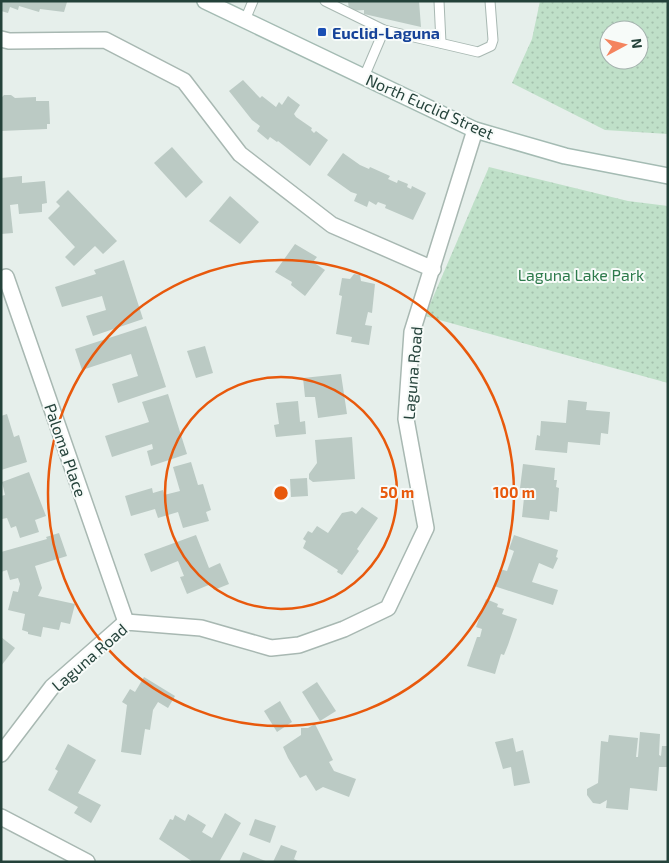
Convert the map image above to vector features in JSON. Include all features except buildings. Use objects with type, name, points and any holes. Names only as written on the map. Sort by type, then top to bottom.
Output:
[{"type":"street","name":"North Euclid Street","points":[[205,1],[475,130],[565,156],[668,176]]},
{"type":"street","points":[[1,39],[9,42],[105,40],[184,80],[240,154],[332,225],[433,269]]},
{"type":"street","name":"Laguna Road","points":[[1,754],[52,687],[126,622],[201,628],[271,648],[299,645],[344,629],[388,608],[426,528],[406,419],[412,332],[475,130]]},
{"type":"street","name":"Paloma Place","points":[[6,278],[126,622]]},
{"type":"street","points":[[1,817],[87,862]]},
{"type":"lane","points":[[244,20],[253,1]]},
{"type":"lane","points":[[325,1],[384,30],[478,52],[491,46],[493,40],[490,1]]},
{"type":"lane","points":[[439,1],[441,43]]},
{"type":"lane","points":[[364,77],[384,30]]},
{"type":"green space","points":[[540,1],[668,1],[668,134],[605,130],[512,83],[532,39]]},
{"type":"green space","name":"Laguna Lake Park","points":[[489,167],[628,201],[668,206],[668,383],[425,316]]},
{"type":"place","name":"Euclid-Laguna","points":[[322,32]]}]
